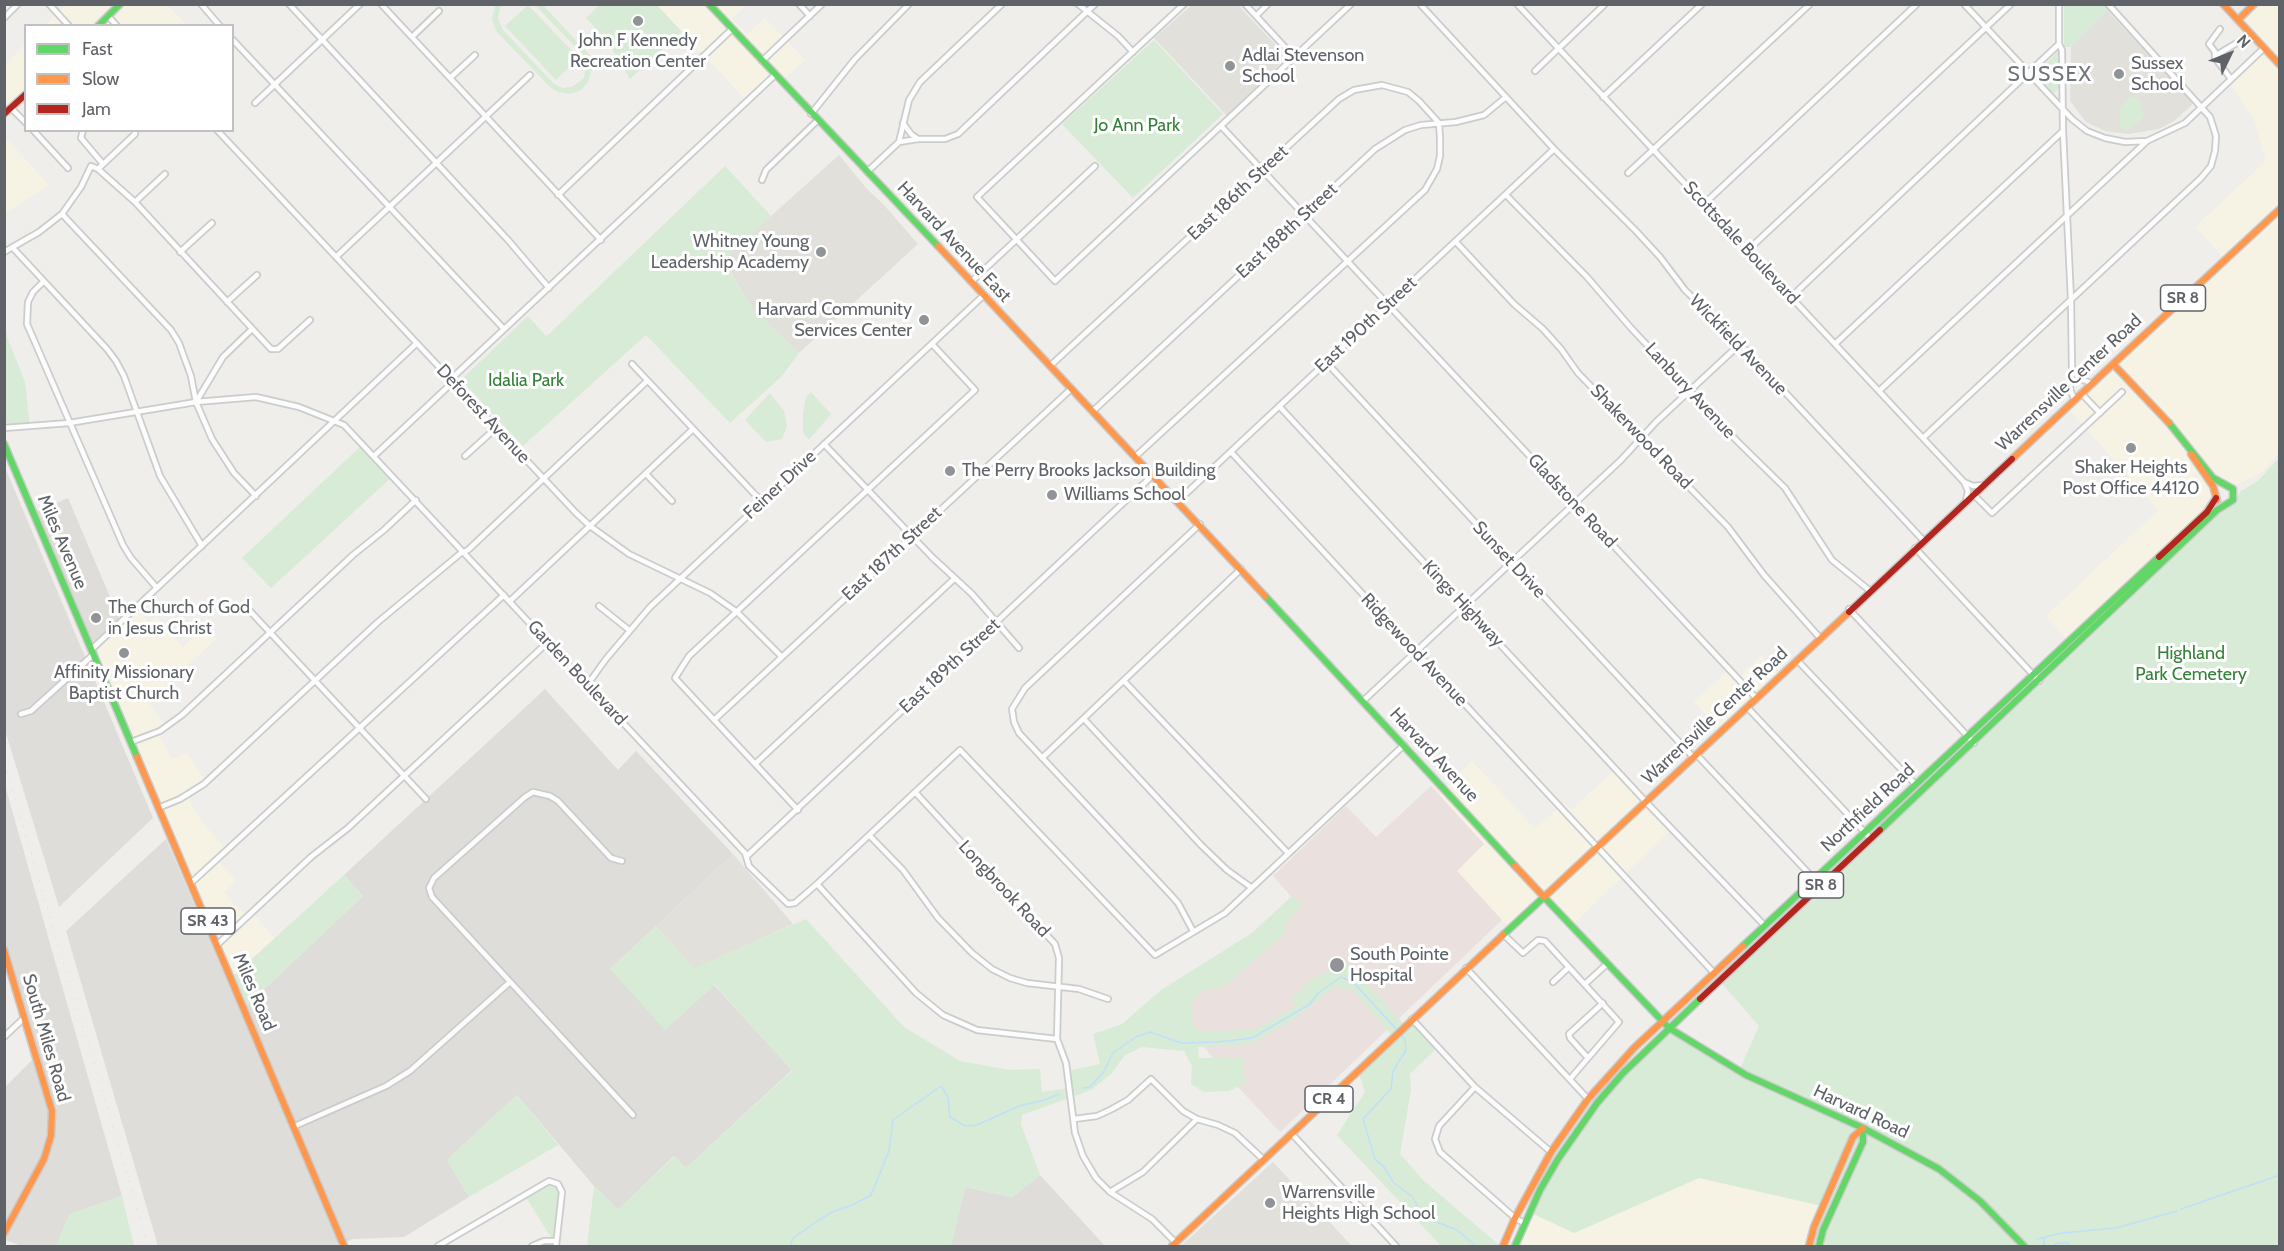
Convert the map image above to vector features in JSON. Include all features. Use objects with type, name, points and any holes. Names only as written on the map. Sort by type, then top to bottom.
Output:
[{"type":"main road","points":[[100,24],[120,4]]},
{"type":"main road","name":"Harvard Avenue East","points":[[709,4],[1178,501]]},
{"type":"main road","points":[[2223,4],[2280,65]]},
{"type":"main road","points":[[2238,20],[2254,4]]},
{"type":"main road","points":[[4,114],[24,96]]},
{"type":"main road","name":"Warrensville Center Road","points":[[1174,1245],[1869,590],[2280,209]]},
{"type":"main road","points":[[2113,364],[2185,443],[2215,480],[2231,488],[2234,495],[2231,501],[2224,504],[2216,495],[2185,443]]},
{"type":"main road","name":"Miles Avenue","points":[[4,444],[121,717]]},
{"type":"main road","points":[[2216,495],[2217,488],[2224,485]]},
{"type":"main road","name":"Northfield Road","points":[[1503,1246],[1515,1218],[1551,1152],[1588,1099],[1662,1021],[2207,512],[2216,495]]},
{"type":"main road","name":"Harvard Avenue","points":[[1178,501],[1544,897],[1669,1028]]},
{"type":"main road","name":"Northfield Road","points":[[1515,1246],[1524,1223],[1558,1160],[1597,1103],[1623,1073],[2224,504]]},
{"type":"main road","name":"Miles Road","points":[[121,717],[344,1246]]},
{"type":"main road","name":"South Miles Road","points":[[4,950],[52,1111],[51,1136],[44,1159],[4,1233]]},
{"type":"main road","name":"Harvard Road","points":[[1669,1028],[1746,1075],[1863,1128],[1939,1169],[1980,1201],[2024,1246]]},
{"type":"main road","points":[[1809,1246],[1812,1233],[1853,1137],[1863,1128]]},
{"type":"main road","points":[[1819,1246],[1821,1236],[1863,1142],[1863,1128]]},
{"type":"street","points":[[4,18],[18,4]]},
{"type":"street","points":[[49,4],[67,24]]},
{"type":"street","points":[[201,4],[218,24]]},
{"type":"street","points":[[289,4],[508,240],[549,288]]},
{"type":"street","points":[[255,103],[360,4]]},
{"type":"street","points":[[381,4],[600,240]]},
{"type":"street","points":[[800,4],[810,16]]},
{"type":"street","points":[[762,61],[822,4]]},
{"type":"street","points":[[811,114],[855,59],[909,4]]},
{"type":"street","points":[[899,142],[909,100],[920,82],[1002,4]]},
{"type":"street","points":[[1078,4],[1118,36],[1133,52]]},
{"type":"street","points":[[867,172],[899,142],[945,139],[958,134],[1095,4]]},
{"type":"street","points":[[1185,4],[977,197],[1055,280],[1351,4]]},
{"type":"street","points":[[1245,4],[1294,57]]},
{"type":"street","points":[[1256,16],[1268,4]]},
{"type":"street","name":"Wickfield Avenue","points":[[1420,4],[1554,149],[1636,231],[1660,257],[1685,290],[1740,344],[1923,540]]},
{"type":"street","name":"Scottsdale Boulevard","points":[[1517,4],[1964,482]]},
{"type":"street","points":[[1535,71],[1605,4]]},
{"type":"street","points":[[1603,97],[1702,4]]},
{"type":"street","points":[[1628,173],[1810,4]]},
{"type":"street","points":[[1704,204],[1917,4]]},
{"type":"street","points":[[1964,4],[2064,111],[2087,131],[2104,138],[2125,142],[2147,141]]},
{"type":"street","points":[[1748,250],[2011,4]]},
{"type":"street","points":[[2059,4],[2071,300],[2070,389],[2074,399]]},
{"type":"street","points":[[1923,438],[2201,178],[2211,166],[2216,151],[2216,136],[2210,117],[2108,4]]},
{"type":"street","points":[[411,37],[439,11]]},
{"type":"street","points":[[108,16],[115,24]]},
{"type":"street","points":[[558,195],[732,29]]},
{"type":"street","points":[[2220,29],[2209,44],[2231,80]]},
{"type":"street","points":[[234,41],[504,329]]},
{"type":"street","points":[[1791,297],[2059,44]]},
{"type":"street","points":[[2215,56],[2235,44]]},
{"type":"street","points":[[1879,391],[2147,141],[2184,123],[2264,48]]},
{"type":"street","points":[[450,78],[475,55]]},
{"type":"street","points":[[336,257],[530,75]]},
{"type":"street","points":[[374,456],[504,329],[775,75]]},
{"type":"street","name":"East 186th Street","points":[[1050,366],[1339,99],[1354,90],[1382,85],[1408,92],[1419,100],[1439,123]]},
{"type":"street","name":"East 188th Street","points":[[1093,411],[1376,149],[1405,130],[1421,125],[1472,119],[1484,115],[1506,97]]},
{"type":"street","points":[[11,108],[24,121]]},
{"type":"street","points":[[762,180],[765,170],[818,120]]},
{"type":"street","points":[[903,123],[918,139]]},
{"type":"street","points":[[1136,456],[1429,184],[1437,169],[1440,156],[1439,123]]},
{"type":"street","name":"Gladstone Road","points":[[1221,126],[1756,698]]},
{"type":"street","points":[[1835,344],[2063,131]]},
{"type":"street","points":[[35,132],[68,168]]},
{"type":"street","points":[[82,132],[81,138],[103,164]]},
{"type":"street","points":[[98,169],[135,132]]},
{"type":"street","name":"Deforest Avenue","points":[[219,132],[590,526],[629,554],[681,577],[710,593],[737,612],[782,657]]},
{"type":"street","name":"East 190th Street","points":[[1178,501],[1554,149]]},
{"type":"street","points":[[4,252],[39,232],[62,214],[81,187],[91,166],[98,169],[135,202],[271,349],[275,349],[310,320]]},
{"type":"street","points":[[971,282],[1095,166]]},
{"type":"street","points":[[135,202],[165,174]]},
{"type":"street","name":"Lanbury Avenue","points":[[1506,195],[1587,277],[1690,391],[1785,488],[1832,560],[1869,590]]},
{"type":"street","points":[[62,214],[171,330],[184,356],[196,402],[212,439],[223,458],[256,496]]},
{"type":"street","points":[[180,252],[212,223]]},
{"type":"street","name":"Shakerwood Road","points":[[1456,242],[1514,304],[1543,329],[1578,373],[1728,527],[1764,575],[1820,638]]},
{"type":"street","points":[[13,248],[111,355],[124,376],[160,476],[202,546]]},
{"type":"street","points":[[227,302],[257,275]]},
{"type":"street","points":[[43,282],[33,292],[28,302],[27,324],[123,545],[156,588]]},
{"type":"street","name":"Feiner Drive","points":[[588,684],[629,630],[681,577],[984,295]]},
{"type":"street","points":[[196,402],[222,357],[252,329]]},
{"type":"street","points":[[21,714],[32,711],[156,588],[417,343]]},
{"type":"street","points":[[798,810],[675,678],[689,656],[975,390],[932,344]]},
{"type":"street","points":[[1363,701],[1512,564],[1642,439],[1656,422],[1740,344]]},
{"type":"street","name":"Sunset Drive","points":[[1326,362],[1512,564],[1814,879]]},
{"type":"street","points":[[632,364],[762,502]]},
{"type":"street","points":[[2072,370],[2080,379],[2091,383]]},
{"type":"street","points":[[158,808],[180,799],[204,784],[378,622],[464,552],[647,381]]},
{"type":"street","name":"East 187th Street","points":[[714,720],[1071,389]]},
{"type":"street","points":[[1973,493],[1992,513],[2122,392]]},
{"type":"street","points":[[2081,393],[2100,413]]},
{"type":"street","name":"Garden Boulevard","points":[[4,428],[69,423],[196,402],[256,397],[299,406],[344,425],[588,684],[747,856],[750,866],[788,904],[795,903],[817,884]]},
{"type":"street","name":"Kings Highway","points":[[1279,406],[1646,802],[1771,933]]},
{"type":"street","points":[[465,456],[496,428]]},
{"type":"street","points":[[510,601],[647,475],[693,429]]},
{"type":"street","points":[[824,444],[911,536],[972,594],[1019,648]]},
{"type":"street","name":"Ridgewood Avenue","points":[[1231,452],[1714,973]]},
{"type":"street","points":[[647,475],[672,501]]},
{"type":"street","name":"East 189th Street","points":[[747,856],[1153,475]]},
{"type":"street","points":[[1964,482],[1972,486],[1982,485]]},
{"type":"street","points":[[1964,482],[1968,491],[1966,500]]},
{"type":"street","points":[[132,742],[160,731],[182,715],[416,500]]},
{"type":"street","points":[[1193,931],[1170,893],[1019,733],[1012,709],[1025,688],[1200,524]]},
{"type":"street","points":[[1915,548],[2039,681]]},
{"type":"street","points":[[1042,758],[1241,569]]},
{"type":"street","points":[[756,764],[954,579]]},
{"type":"street","points":[[190,883],[504,595]]},
{"type":"street","points":[[599,606],[629,630]]},
{"type":"street","points":[[248,609],[426,800]]},
{"type":"street","points":[[1849,609],[1974,743]]},
{"type":"street","points":[[218,944],[311,857],[348,828],[548,642]]},
{"type":"street","points":[[1797,660],[1915,784]]},
{"type":"street","points":[[1124,681],[1288,854]]},
{"type":"street","points":[[1747,707],[1871,838]]},
{"type":"street","points":[[1084,719],[1201,845],[1227,870],[1252,888]]},
{"type":"street","points":[[1057,1039],[977,1030],[943,1015],[916,993],[817,884],[960,750],[1155,955],[1214,920],[1252,888],[1404,745]]},
{"type":"street","points":[[622,861],[611,858],[558,801],[550,796],[533,792],[434,878],[429,888],[432,897],[633,1115]]},
{"type":"street","name":"Longbrook Road","points":[[915,792],[1055,944],[1059,958],[1060,987],[1057,1039],[1066,1063],[1074,1119],[1083,1156],[1096,1178],[1110,1192],[1152,1219],[1174,1245]]},
{"type":"street","points":[[869,835],[903,870],[938,918],[972,953],[992,969],[1027,983],[1079,989],[1108,999]]},
{"type":"street","points":[[1503,934],[1523,953],[1538,939],[1542,939],[1618,1019],[1619,1025],[1570,1079]]},
{"type":"street","points":[[1585,984],[1607,964]]},
{"type":"street","points":[[1553,982],[1569,967]]},
{"type":"street","points":[[1466,968],[1588,1099]]},
{"type":"street","points":[[295,1126],[386,1086],[410,1071],[510,982]]},
{"type":"street","points":[[1588,1059],[1569,1034],[1603,1003]]},
{"type":"street","points":[[4,1037],[24,1018]]},
{"type":"street","points":[[1412,1019],[1475,1087],[1551,1152]]},
{"type":"street","points":[[1074,1119],[1097,1116],[1112,1109],[1128,1100],[1151,1079],[1175,1105],[1197,1119],[1235,1133],[1264,1160]]},
{"type":"street","points":[[1475,1087],[1439,1126],[1435,1139],[1440,1152],[1515,1218],[1524,1223]]},
{"type":"street","points":[[1110,1192],[1143,1173],[1197,1119]]},
{"type":"street","points":[[1292,1134],[1396,1246]]},
{"type":"street","points":[[438,1246],[545,1182],[556,1183],[562,1194],[556,1244],[544,1241],[532,1246]]},
{"type":"street","points":[[1812,1233],[1821,1236]]},
{"type":"shaded area","points":[[67,4],[167,5],[186,24],[47,24]]},
{"type":"shaded area","points":[[657,5],[747,5],[732,18],[747,34],[765,18],[805,60],[778,85],[769,76],[745,99]]},
{"type":"shaded area","name":"Adlai Stevenson School","points":[[1192,5],[1238,5],[1287,57],[1227,116],[1154,38]]},
{"type":"shaded area","points":[[2254,5],[2279,5],[2279,453],[2263,471],[2239,484],[2217,488],[2213,505],[2068,641],[2046,616],[2158,510],[2066,406],[2224,258],[2195,227],[2266,161],[2254,120],[2229,82],[2264,48],[2238,20]]},
{"type":"shaded area","name":"Sussex School","points":[[2107,10],[2192,101],[2192,105],[2174,121],[2159,129],[2129,134],[2105,131],[2086,122],[2070,101],[2071,47]]},
{"type":"shaded area","points":[[24,45],[24,102],[5,120],[5,65]]},
{"type":"shaded area","points":[[5,137],[49,185],[5,213]]},
{"type":"shaded area","name":"Whitney Young Leadership Academy","points":[[839,155],[918,244],[799,353],[752,309],[723,259]]},
{"type":"shaded area","points":[[4,465],[153,818],[59,907],[5,730]]},
{"type":"shaded area","points":[[68,498],[119,618],[93,643],[35,512]]},
{"type":"shaded area","points":[[136,608],[149,622],[156,616],[183,647],[205,628],[216,639],[148,702],[168,729],[159,735],[171,759],[187,753],[204,779],[188,798],[202,822],[224,847],[214,857],[236,880],[224,893],[247,917],[252,912],[275,939],[232,977],[92,649]]},
{"type":"shaded area","points":[[1761,656],[1780,676],[1721,731],[1694,702],[1729,669],[1738,678]]},
{"type":"shaded area","points":[[545,689],[618,770],[636,751],[733,854],[610,969],[714,985],[792,1070],[686,1168],[674,1156],[618,1210],[594,1186],[517,1095],[447,1160],[469,1197],[404,1237],[352,1239],[343,1244],[245,1007],[363,896],[344,875]]},
{"type":"shaded area","points":[[1472,761],[1535,829],[1564,803],[1571,810],[1616,769],[1672,829],[1571,926],[1544,897],[1509,928],[1457,870],[1484,844],[1439,794]]},
{"type":"shaded area","points":[[4,782],[122,1196],[70,1214],[56,1246],[18,1246],[5,1240],[5,1087],[32,1060],[5,967]]},
{"type":"shaded area","name":"South Pointe Hospital","points":[[1431,786],[1484,844],[1457,871],[1502,920],[1280,1132],[1223,1071],[1168,1001],[1296,902],[1273,876],[1346,806],[1376,837]]},
{"type":"shaded area","points":[[166,839],[340,1246],[158,1246],[66,931]]},
{"type":"shaded area","points":[[733,854],[793,924],[694,969],[656,926]]},
{"type":"shaded area","name":"Warrensville Heights High School","points":[[1273,1162],[1352,1246],[1181,1246],[1183,1244]]},
{"type":"shaded area","points":[[1040,1175],[1105,1246],[951,1246],[965,1187],[1012,1197]]},
{"type":"shaded area","points":[[1699,1178],[1822,1206],[1809,1246],[1515,1246],[1529,1212],[1575,1233]]},
{"type":"green space","points":[[495,5],[501,5],[498,18],[503,30],[554,84],[563,88],[572,87],[584,78],[586,62],[582,54],[535,5],[543,5],[599,65],[595,69],[593,67],[587,84],[581,90],[570,94],[551,88],[496,31],[492,19]]},
{"type":"green space","points":[[528,5],[579,58],[556,80],[505,26]]},
{"type":"green space","points":[[599,5],[657,5],[682,32],[630,79],[607,41],[586,18]]},
{"type":"green space","points":[[2064,5],[2105,5],[2109,9],[2071,47],[2064,47]]},
{"type":"green space","name":"Jo Ann Park","points":[[1154,40],[1223,114],[1133,198],[1062,124]]},
{"type":"green space","points":[[2058,51],[2060,52],[2059,86],[2058,90],[2053,93],[2045,88],[2037,77],[2037,73]]},
{"type":"green space","points":[[2136,96],[2139,98],[2144,115],[2139,122],[2125,131],[2120,126],[2119,109],[2127,99]]},
{"type":"green space","name":"Idalia Park","points":[[725,166],[771,216],[723,260],[752,309],[799,353],[782,376],[730,423],[646,335],[523,446],[461,380],[528,316],[546,336],[549,334]]},
{"type":"green space","points":[[4,318],[7,337],[25,382],[30,426],[5,428]]},
{"type":"green space","points":[[811,392],[831,414],[809,440],[803,432],[803,413],[806,397]]},
{"type":"green space","points":[[770,393],[784,411],[787,426],[782,439],[766,442],[745,420]]},
{"type":"green space","points":[[363,444],[393,476],[271,588],[242,558]]},
{"type":"green space","name":"Highland Park Cemetery","points":[[2279,458],[2279,1246],[1809,1246],[1822,1206],[1699,1178],[1574,1233],[1529,1212],[1540,1190],[1597,1103],[1669,1028],[1739,1071],[1759,1026],[1719,980],[1774,925],[1771,925],[1772,922],[1863,838],[1864,841],[1780,921],[1784,926],[2124,605],[2219,510],[2233,503],[2241,491],[2258,481]]},
{"type":"green space","points":[[344,875],[363,896],[245,1007],[232,977]]},
{"type":"green space","points":[[1292,896],[1302,906],[1286,923],[1286,933],[1222,988],[1204,990],[1191,1002],[1192,1024],[1200,1031],[1254,1030],[1296,1006],[1291,999],[1309,981],[1347,961],[1405,1026],[1412,1019],[1438,1047],[1410,1074],[1411,1090],[1400,1154],[1424,1181],[1500,1246],[1441,1246],[1337,1135],[1365,1092],[1358,1071],[1393,1037],[1352,990],[1334,987],[1295,1018],[1252,1044],[1198,1047],[1199,1058],[1243,1058],[1245,1083],[1229,1091],[1204,1092],[1191,1084],[1192,1066],[1184,1051],[1142,1047],[1125,1055],[1111,1074],[1091,1090],[1022,1115],[1021,1124],[1040,1175],[1012,1197],[965,1187],[951,1246],[587,1246],[594,1186],[618,1210],[675,1156],[686,1168],[792,1071],[715,985],[665,1030],[610,969],[656,926],[694,968],[806,919],[904,1027],[960,1061],[1009,1070],[1040,1069],[1042,1092],[1070,1088],[1068,1071],[1100,1064],[1093,1034],[1122,1024],[1161,990],[1252,933]]},
{"type":"green space","points":[[1655,1031],[1656,1033],[1620,1069],[1526,1211],[1549,1161],[1585,1108],[1606,1083]]},
{"type":"green space","points":[[517,1095],[558,1145],[469,1197],[447,1160]]},
{"type":"green space","points":[[549,1183],[555,1185],[560,1193],[555,1236],[552,1239],[525,1196]]},
{"type":"green space","points":[[122,1196],[134,1246],[56,1246],[69,1214]]},
{"type":"waterway","points":[[1083,1088],[1090,1087],[1103,1073],[1113,1053],[1136,1037],[1150,1032],[1181,1043],[1252,1038],[1310,1004],[1318,993],[1341,977],[1353,982],[1397,1030]]},
{"type":"waterway","points":[[1402,1036],[1406,1050],[1393,1071],[1391,1089],[1363,1119],[1375,1159],[1384,1167],[1394,1183],[1412,1196],[1424,1217],[1457,1230],[1476,1246]]},
{"type":"waterway","points":[[790,1246],[793,1238],[819,1220],[871,1195],[889,1151],[893,1120],[941,1086],[948,1097],[950,1117],[965,1126],[977,1125],[1019,1106],[1059,1094]]},
{"type":"waterway","points":[[2181,1209],[2280,1175]]},
{"type":"waterway","points":[[2037,1239],[2062,1233],[2116,1228],[2177,1211]]},
{"type":"waterway","points":[[2044,1238],[2044,1244],[2047,1246]]},
{"type":"waterway","points":[[2053,1246],[2058,1243],[2067,1243],[2071,1246]]},
{"type":"railway","points":[[4,762],[148,1246]]},
{"type":"traffic: fast","points":[[100,24],[120,4]]},
{"type":"traffic: fast","points":[[709,4],[938,246]]},
{"type":"traffic: fast","points":[[1880,830],[2217,510],[2233,500],[2233,489],[2213,478],[2169,423]]},
{"type":"traffic: fast","points":[[4,444],[137,757]]},
{"type":"traffic: fast","points":[[1743,946],[2159,557]]},
{"type":"traffic: fast","points":[[1265,596],[1515,866]]},
{"type":"traffic: fast","points":[[1503,935],[1544,897],[1669,1028],[1746,1075],[1863,1128],[1939,1169],[1980,1201],[2024,1246]]},
{"type":"traffic: fast","points":[[1515,1246],[1540,1190],[1558,1159],[1597,1103],[1623,1073],[1700,999]]},
{"type":"traffic: fast","points":[[1819,1246],[1823,1230],[1863,1142],[1863,1128]]},
{"type":"traffic: slow","points":[[2223,4],[2280,65]]},
{"type":"traffic: slow","points":[[2238,20],[2254,4]]},
{"type":"traffic: slow","points":[[2169,423],[2113,364],[2280,209]]},
{"type":"traffic: slow","points":[[938,246],[1265,596]]},
{"type":"traffic: slow","points":[[2012,459],[2113,364]]},
{"type":"traffic: slow","points":[[2191,454],[2213,486],[2217,500]]},
{"type":"traffic: slow","points":[[1515,866],[1544,897],[1849,612]]},
{"type":"traffic: slow","points":[[137,757],[344,1246]]},
{"type":"traffic: slow","points":[[1172,1246],[1503,935]]},
{"type":"traffic: slow","points":[[1503,1246],[1515,1218],[1551,1152],[1588,1099],[1634,1048],[1743,946]]},
{"type":"traffic: slow","points":[[4,950],[52,1111],[51,1136],[44,1159],[4,1233]]},
{"type":"traffic: slow","points":[[1809,1246],[1814,1227],[1853,1137],[1863,1128]]},
{"type":"traffic: jam","points":[[4,114],[24,96]]},
{"type":"traffic: jam","points":[[1849,612],[2012,459]]},
{"type":"traffic: jam","points":[[2159,557],[2207,512],[2216,498]]},
{"type":"traffic: jam","points":[[1700,999],[1880,830]]},
{"type":"place","name":"John F Kennedy Recreation Center","points":[[638,21]]},
{"type":"place","name":"Adlai Stevenson School","points":[[1230,66]]},
{"type":"place","name":"Sussex School","points":[[2119,74]]},
{"type":"place","name":"Whitney Young Leadership Academy","points":[[821,252]]},
{"type":"place","name":"Harvard Community Services Center","points":[[924,320]]},
{"type":"place","name":"Shaker Heights Post Office 44120","points":[[2131,448]]},
{"type":"place","name":"The Perry Brooks Jackson Building","points":[[950,471]]},
{"type":"place","name":"Williams School","points":[[1052,495]]},
{"type":"place","name":"The Church of God in Jesus Christ","points":[[96,618]]},
{"type":"place","name":"Affinity Missionary Baptist Church","points":[[124,653]]},
{"type":"place","name":"South Pointe Hospital","points":[[1337,965]]},
{"type":"place","name":"Warrensville Heights High School","points":[[1270,1203]]},
{"type":"district","name":"SUSSEX","points":[[2050,75]]}]
